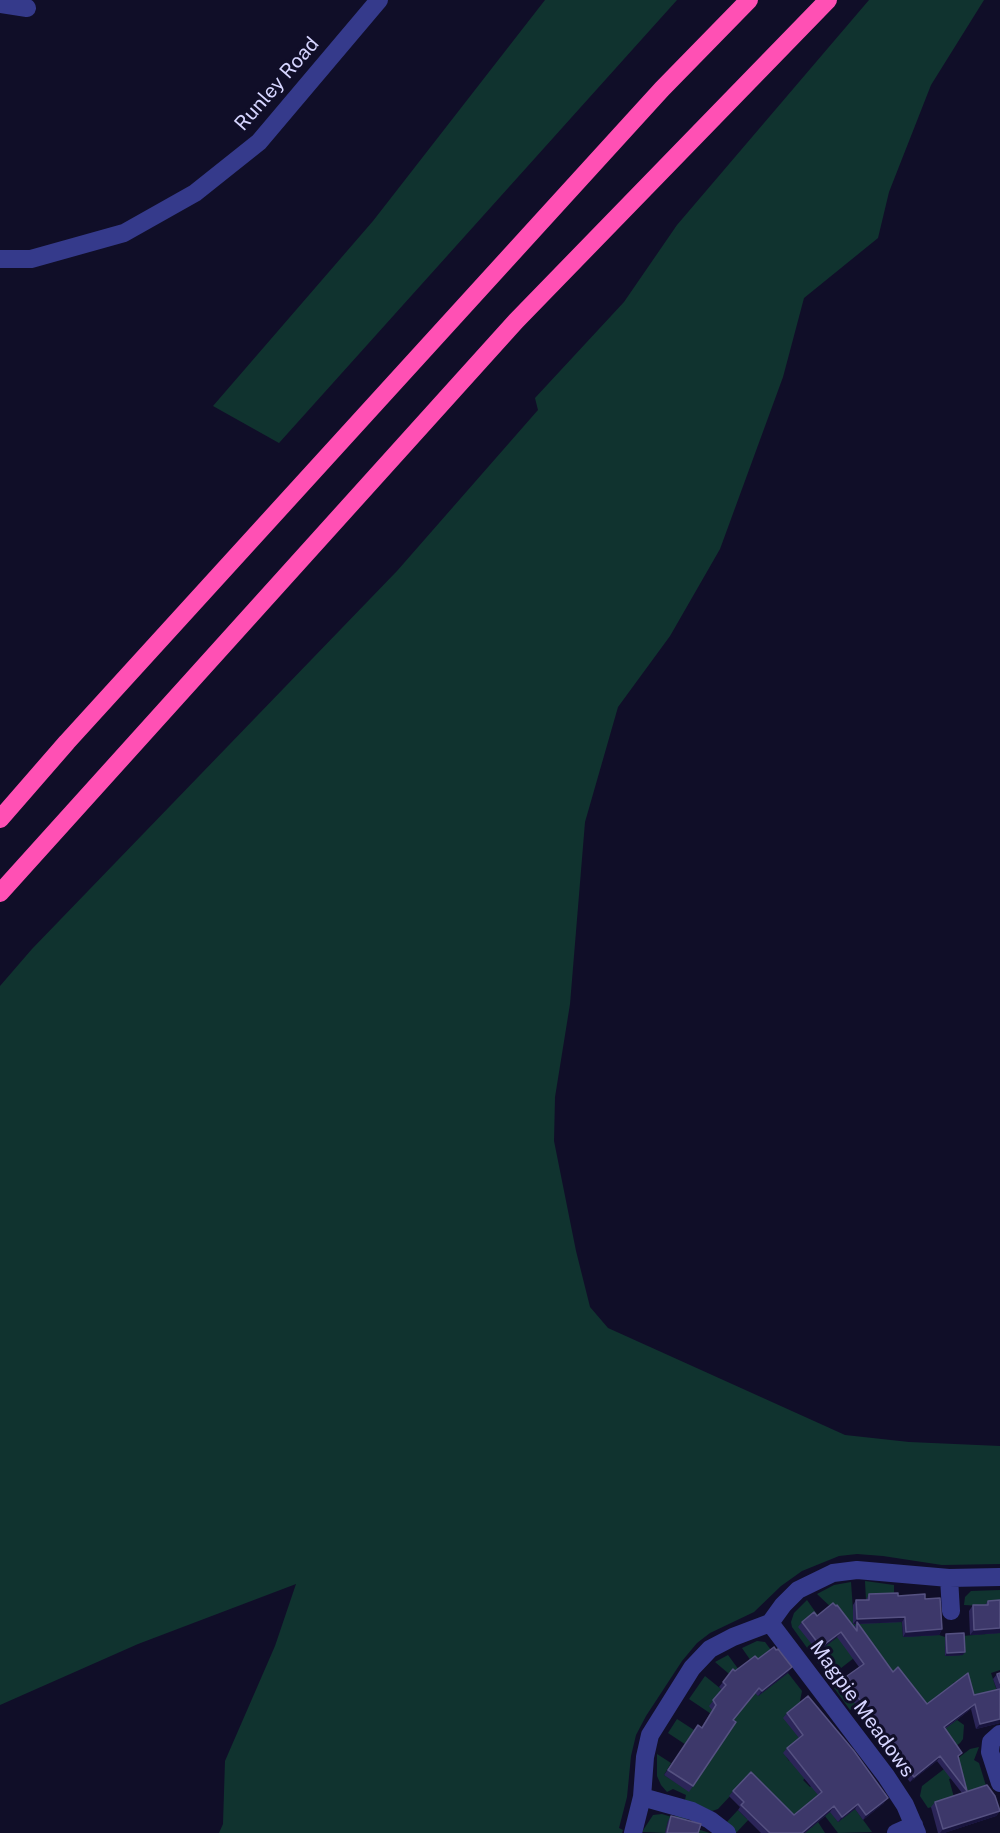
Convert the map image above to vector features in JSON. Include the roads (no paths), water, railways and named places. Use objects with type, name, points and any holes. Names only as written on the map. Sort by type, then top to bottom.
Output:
[{"type":"highway","points":[[0,819],[662,89],[749,0]]},
{"type":"highway","points":[[0,893],[516,321],[828,0]]},
{"type":"street","name":"Runley Road","points":[[0,259],[32,259],[124,233],[195,193],[259,142],[379,0]]},
{"type":"street","points":[[0,4],[27,8]]},
{"type":"street","points":[[634,1831],[642,1797],[645,1757],[650,1735],[692,1668],[704,1654],[717,1645],[770,1623],[798,1590],[833,1573],[857,1570],[949,1578],[996,1578]]},
{"type":"street","points":[[949,1578],[951,1611]]},
{"type":"street","name":"Magpie Meadows","points":[[770,1623],[886,1776],[905,1805],[915,1829],[896,1833]]},
{"type":"street","points":[[999,1781],[990,1752],[991,1742],[1000,1734]]},
{"type":"street","points":[[642,1797],[704,1816],[727,1833]]}]
